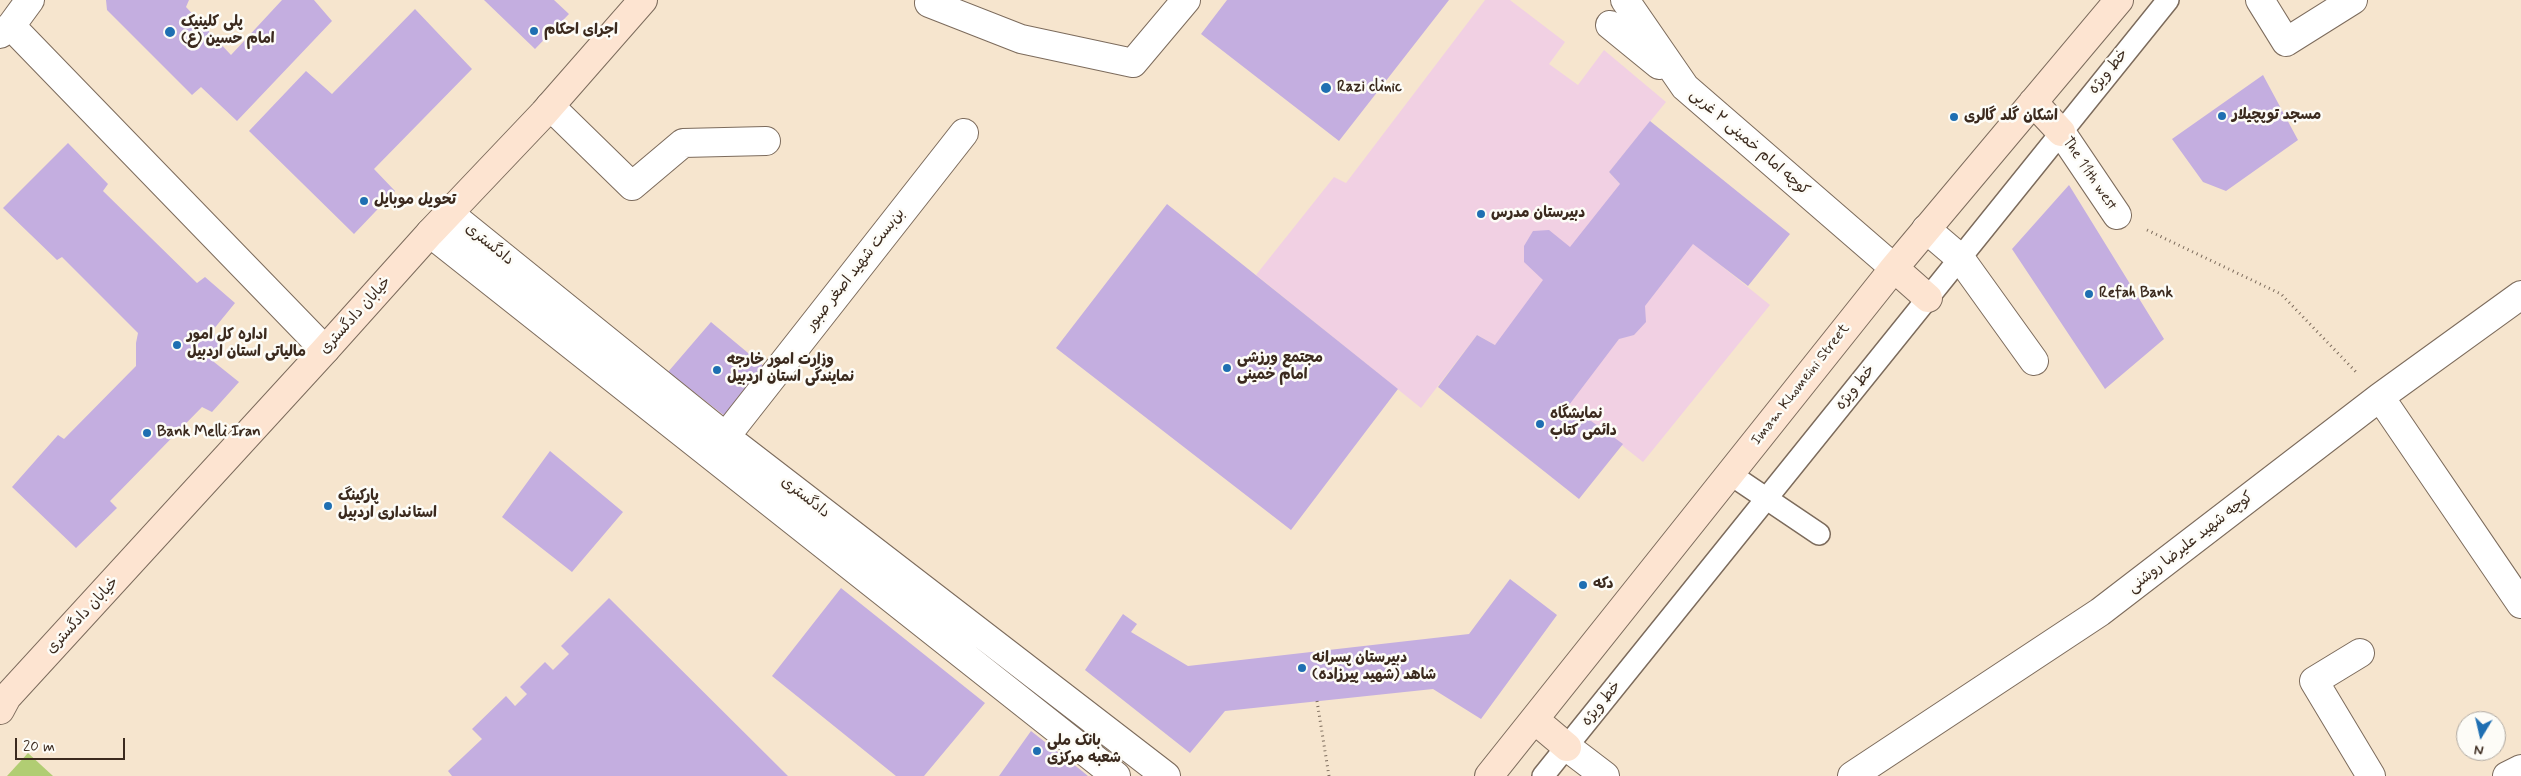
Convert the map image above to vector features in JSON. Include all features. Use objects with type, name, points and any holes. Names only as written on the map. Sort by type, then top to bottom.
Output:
[{"type":"main road","name":"خیابان دادگستری","points":[[2,703],[430,233],[550,106],[642,0]]},
{"type":"main road","name":"Imam Khomeini Street","points":[[1490,776],[1894,268],[2119,0]]},
{"type":"main road","points":[[2033,102],[2061,132]]},
{"type":"main road","points":[[1894,268],[1928,298]]},
{"type":"main road","points":[[1535,720],[1567,747]]},
{"type":"street","points":[[30,0],[6,30],[325,350]]},
{"type":"street","points":[[929,3],[1021,39],[1133,63],[1186,0]]},
{"type":"street","name":"کوچه امام خمینی ۲ غربی","points":[[1625,0],[1685,87],[1894,268]]},
{"type":"street","points":[[2260,0],[2286,42],[2353,0]]},
{"type":"street","points":[[1610,25],[1685,87]]},
{"type":"street","points":[[550,106],[632,186],[683,144],[766,141]]},
{"type":"street","name":"بن‌بست شهید اصغر صبور","points":[[718,446],[964,132]]},
{"type":"street","name":"The 11th west","points":[[2061,132],[2117,215]]},
{"type":"street","name":"دادگستری","points":[[450,214],[718,446],[1053,689],[1166,776]]},
{"type":"street","points":[[1926,229],[1960,258],[2034,360]]},
{"type":"street","points":[[430,233],[718,446],[1033,710],[1116,776]]},
{"type":"street","name":"کوچه شهید علیرضا روشنی","points":[[1852,776],[2100,612],[2380,398],[2521,295]]},
{"type":"street","points":[[2380,398],[2518,593]]},
{"type":"street","points":[[2360,653],[2314,681],[2371,776]]},
{"type":"street","points":[[1033,710],[1053,689]]},
{"type":"street","points":[[1567,747],[1605,776]]},
{"type":"street","points":[[2508,776],[2521,769]]},
{"type":"lane","name":"خط ویژه","points":[[1544,776],[2168,0]]},
{"type":"lane","points":[[1730,474],[1819,534]]},
{"type":"path","points":[[2117,215],[2281,294],[2380,398]]},
{"type":"path","points":[[1317,701],[1329,776]]},
{"type":"shaded area","name":"دبیرستان مدرس","points":[[1485,0],[1510,0],[1565,42],[1549,64],[1578,85],[1604,50],[1666,102],[1609,172],[1620,184],[1770,305],[1643,462],[1495,345],[1477,335],[1421,408],[1256,275],[1334,177],[1346,183]]},
{"type":"green space","points":[[28,753],[53,776],[7,776]]},
{"type":"building","points":[[106,0],[189,0],[186,7],[231,55],[282,0],[314,0],[332,21],[237,121],[201,87],[192,95],[107,10]]},
{"type":"building","name":"اجرای احکام","points":[[484,0],[554,0],[569,14],[535,49]]},
{"type":"building","name":"Razi clinic","points":[[1227,0],[1449,0],[1339,141],[1201,34]]},
{"type":"building","points":[[415,9],[472,69],[374,169],[395,191],[354,234],[249,131],[306,71],[332,94]]},
{"type":"building","name":"مسجد توپچیلار","points":[[2263,75],[2298,140],[2226,191],[2203,182],[2172,139]]},
{"type":"building","points":[[1650,121],[1790,234],[1748,286],[1693,244],[1645,306],[1646,322],[1634,335],[1619,339],[1569,405],[1623,444],[1579,499],[1438,387],[1477,335],[1495,345],[1543,280],[1524,262],[1524,246],[1533,231],[1549,230],[1570,247],[1620,184],[1609,172]]},
{"type":"building","name":"اداره کل امور مالیاتی استان اردبیل","points":[[68,143],[108,184],[103,191],[197,283],[205,277],[235,303],[213,330],[219,346],[214,362],[239,382],[212,412],[202,407],[110,501],[117,508],[76,548],[12,487],[58,435],[64,439],[136,366],[138,333],[62,257],[57,260],[3,208]]},
{"type":"building","name":"Refah Bank","points":[[2069,185],[2164,339],[2105,389],[2012,249]]},
{"type":"building","name":"مجتمع ورزشی امام خمینی","points":[[1167,204],[1398,389],[1291,530],[1056,348]]},
{"type":"building","name":"وزارت امور خارجه نمایندگی استان اردبیل","points":[[711,322],[766,368],[726,417],[668,372]]},
{"type":"building","points":[[550,451],[623,512],[572,572],[502,517]]},
{"type":"building","name":"دبیرستان پسرانه شاهد (شهید پیرزاده)","points":[[1510,579],[1557,615],[1481,719],[1433,689],[1225,711],[1190,753],[1085,670],[1123,614],[1137,624],[1131,632],[1188,666],[1469,634]]},
{"type":"building","points":[[841,588],[985,703],[924,776],[896,776],[772,676]]},
{"type":"building","points":[[609,598],[788,776],[452,776],[448,771],[482,739],[472,729],[506,696],[515,706],[527,694],[520,687],[545,662],[553,670],[569,654],[561,646]]},
{"type":"building","name":"بانک ملی شعبه مرکزی","points":[[1031,731],[1082,771],[1088,776],[999,776]]},
{"type":"place","name":"اجرای احکام","points":[[534,31]]},
{"type":"place","name":"پلی کلینیک امام حسین (ع)","points":[[170,32]]},
{"type":"place","name":"Razi clinic","points":[[1326,88]]},
{"type":"place","name":"مسجد توپچیلار","points":[[2222,116]]},
{"type":"place","name":"اشکان گلد گالری","points":[[1954,117]]},
{"type":"place","name":"تحویل موبایل","points":[[364,201]]},
{"type":"place","name":"دبیرستان مدرس","points":[[1481,214]]},
{"type":"place","name":"Refah Bank","points":[[2089,294]]},
{"type":"place","name":"اداره کل امور مالیاتی استان اردبیل","points":[[177,345]]},
{"type":"place","name":"مجتمع ورزشی امام خمینی","points":[[1227,368]]},
{"type":"place","name":"وزارت امور خارجه نمایندگی استان اردبیل","points":[[717,370]]},
{"type":"place","name":"نمایشگاه دائمی کتاب","points":[[1540,424]]},
{"type":"place","name":"Bank Melli Iran","points":[[147,433]]},
{"type":"place","name":"پارکینگ استانداری اردبیل","points":[[328,506]]},
{"type":"place","name":"دکه","points":[[1583,585]]},
{"type":"place","name":"دبیرستان پسرانه شاهد (شهید پیرزاده)","points":[[1302,668]]},
{"type":"place","name":"بانک ملی شعبه مرکزی","points":[[1037,751]]}]
